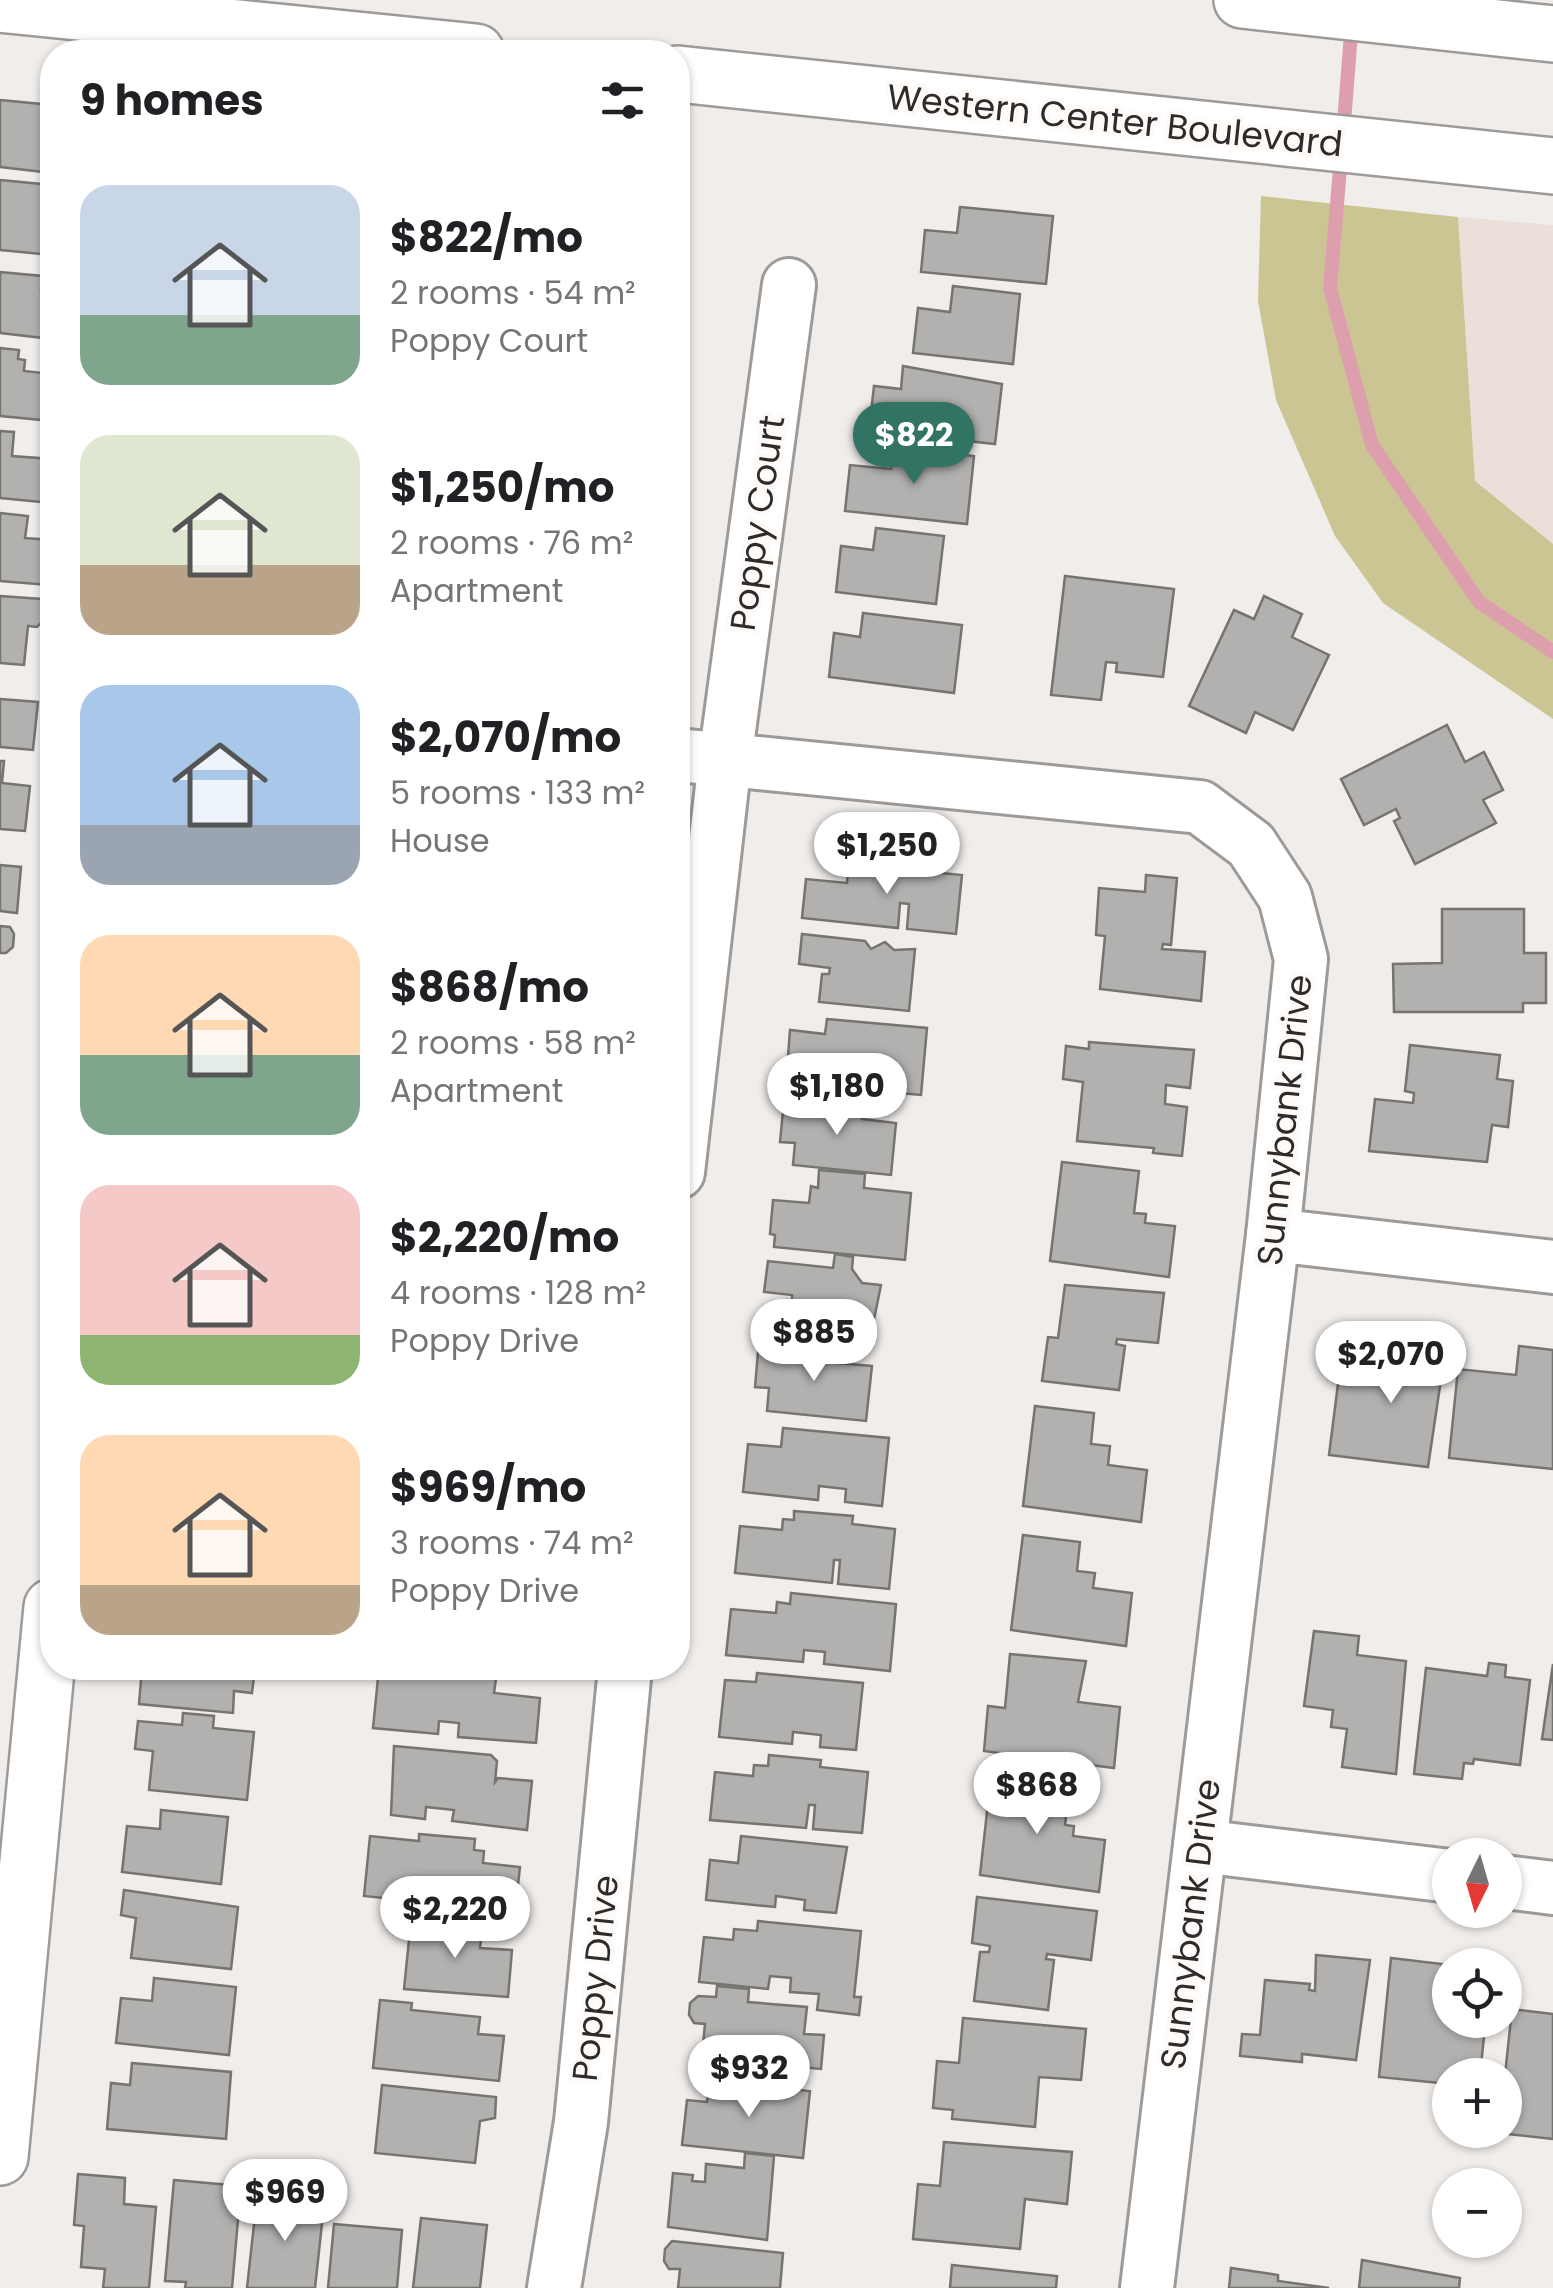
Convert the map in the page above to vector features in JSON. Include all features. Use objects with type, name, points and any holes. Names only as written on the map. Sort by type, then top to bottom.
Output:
[{"type":"main road","points":[[1251,1],[1538,33]]},
{"type":"main road","points":[[0,4],[355,40]]},
{"type":"main road","name":"Western Center Boulevard","points":[[690,75],[1553,166]]},
{"type":"main road","points":[[0,2157],[15,1838],[40,1680]]},
{"type":"street","name":"Poppy Court","points":[[701,758],[789,286]]},
{"type":"street","points":[[690,956],[701,758]]},
{"type":"street","name":"Sunnybank Drive","points":[[701,758],[1200,806],[1250,846],[1285,897],[1301,958],[1273,1235],[1146,2288]]},
{"type":"street","points":[[1273,1235],[1553,1267]]},
{"type":"street","name":"Poppy Drive","points":[[554,2288],[581,2122],[624,1680]]},
{"type":"street","points":[[1200,1846],[1432,1874]]},
{"type":"street","points":[[1522,1884],[1553,1888]]},
{"type":"shaded area","points":[[1261,196],[1458,217],[1475,481],[1553,544],[1553,719],[1383,603],[1335,536],[1276,400],[1258,301]]},
{"type":"shaded area","points":[[1458,217],[1553,225],[1553,544],[1475,481]]},
{"type":"building","points":[[0,100],[40,104],[40,172],[0,167]]},
{"type":"building","points":[[0,180],[40,184],[40,254],[0,250]]},
{"type":"building","points":[[960,207],[1053,216],[1046,284],[921,272],[925,230],[957,233]]},
{"type":"building","points":[[0,272],[40,276],[40,338],[0,333]]},
{"type":"building","points":[[953,286],[1020,294],[1013,364],[913,353],[918,308],[950,312]]},
{"type":"building","points":[[0,348],[19,350],[18,359],[25,360],[24,371],[40,373],[40,420],[0,416]]},
{"type":"building","points":[[903,366],[1002,384],[995,444],[869,430],[874,386],[901,389]]},
{"type":"building","points":[[0,431],[14,432],[12,456],[40,458],[40,502],[0,498]]},
{"type":"building","points":[[892,447],[974,456],[967,524],[845,511],[850,465],[891,469]]},
{"type":"building","points":[[0,513],[28,516],[25,538],[40,539],[40,584],[0,581]]},
{"type":"building","points":[[876,528],[944,536],[936,604],[836,592],[841,546],[873,550]]},
{"type":"building","points":[[1065,576],[1174,589],[1163,677],[1116,672],[1117,663],[1106,662],[1101,700],[1051,695]]},
{"type":"building","points":[[0,596],[40,599],[40,624],[28,626],[24,665],[0,663]]},
{"type":"building","points":[[1264,596],[1302,614],[1292,637],[1329,655],[1293,730],[1255,712],[1246,733],[1189,706],[1234,610],[1254,619]]},
{"type":"building","points":[[863,613],[962,625],[954,693],[829,677],[834,633],[860,637]]},
{"type":"building","points":[[0,699],[38,702],[33,750],[0,747]]},
{"type":"building","points":[[1447,725],[1465,762],[1484,752],[1503,790],[1483,800],[1496,823],[1415,864],[1394,821],[1400,818],[1396,809],[1364,825],[1341,779]]},
{"type":"building","points":[[0,761],[4,761],[2,783],[30,786],[25,831],[0,829]]},
{"type":"building","points":[[864,859],[912,863],[911,870],[962,875],[956,934],[907,929],[909,904],[900,903],[898,928],[802,918],[806,879],[847,883],[848,865],[863,866]]},
{"type":"building","points":[[0,865],[21,867],[17,913],[0,911]]},
{"type":"building","points":[[1146,875],[1177,878],[1171,945],[1163,944],[1162,949],[1205,952],[1201,1001],[1100,989],[1105,936],[1096,935],[1099,888],[1145,892]]},
{"type":"building","points":[[1442,909],[1524,909],[1524,953],[1546,953],[1546,1003],[1523,1003],[1523,1012],[1394,1012],[1393,964],[1442,963]]},
{"type":"building","points":[[0,926],[10,927],[14,934],[13,947],[6,953],[0,953]]},
{"type":"building","points":[[802,934],[865,941],[871,949],[885,942],[894,950],[915,949],[909,1011],[819,1002],[822,974],[829,974],[830,968],[799,964]]},
{"type":"building","points":[[827,1019],[927,1028],[921,1095],[889,1092],[890,1081],[860,1077],[859,1089],[786,1082],[790,1030],[825,1034]]},
{"type":"building","points":[[1089,1042],[1194,1050],[1190,1088],[1166,1085],[1165,1104],[1187,1107],[1182,1156],[1153,1153],[1154,1148],[1077,1141],[1083,1082],[1063,1079],[1066,1046],[1089,1049]]},
{"type":"building","points":[[1410,1045],[1500,1055],[1497,1079],[1513,1081],[1508,1127],[1492,1125],[1487,1162],[1369,1151],[1375,1099],[1413,1103],[1414,1093],[1405,1091]]},
{"type":"building","points":[[784,1100],[853,1107],[862,1119],[896,1123],[891,1175],[793,1165],[795,1143],[780,1142]]},
{"type":"building","points":[[1062,1162],[1139,1171],[1134,1213],[1146,1214],[1145,1223],[1175,1226],[1169,1277],[1050,1261]]},
{"type":"building","points":[[819,1170],[865,1174],[864,1188],[911,1193],[905,1260],[774,1247],[775,1235],[770,1234],[773,1200],[809,1203],[811,1186],[818,1188]]},
{"type":"building","points":[[835,1254],[853,1257],[852,1269],[862,1283],[881,1285],[870,1339],[784,1329],[787,1300],[792,1301],[792,1295],[764,1292],[768,1261],[833,1268]]},
{"type":"building","points":[[1065,1285],[1164,1293],[1158,1343],[1117,1339],[1116,1344],[1125,1346],[1119,1390],[1042,1381],[1048,1337],[1058,1338]]},
{"type":"building","points":[[1395,1333],[1447,1339],[1428,1467],[1329,1455],[1340,1368],[1390,1375]]},
{"type":"building","points":[[789,1346],[828,1351],[837,1363],[872,1366],[866,1421],[767,1411],[769,1388],[755,1387],[758,1352],[787,1355]]},
{"type":"building","points":[[1519,1346],[1553,1350],[1553,1469],[1449,1458],[1458,1369],[1516,1375]]},
{"type":"building","points":[[1035,1406],[1094,1413],[1091,1444],[1110,1446],[1108,1465],[1147,1470],[1141,1522],[1023,1506]]},
{"type":"building","points":[[783,1428],[889,1438],[882,1506],[845,1502],[846,1489],[819,1486],[818,1500],[743,1492],[748,1444],[781,1447]]},
{"type":"building","points":[[794,1511],[853,1516],[852,1524],[895,1529],[889,1589],[838,1584],[840,1560],[834,1560],[832,1583],[735,1573],[740,1526],[782,1530],[783,1519],[794,1520]]},
{"type":"building","points":[[1023,1535],[1080,1542],[1077,1571],[1095,1573],[1093,1588],[1132,1593],[1126,1646],[1011,1630]]},
{"type":"building","points":[[791,1593],[896,1604],[890,1671],[824,1664],[825,1652],[804,1650],[803,1662],[726,1655],[731,1609],[776,1613],[777,1602],[790,1604]]},
{"type":"building","points":[[1314,1631],[1359,1636],[1357,1655],[1406,1661],[1396,1774],[1342,1767],[1347,1729],[1331,1727],[1333,1710],[1304,1706]]},
{"type":"building","points":[[1010,1654],[1086,1661],[1078,1702],[1120,1707],[1114,1768],[984,1751],[988,1706],[1005,1708]]},
{"type":"building","points":[[1489,1663],[1506,1665],[1505,1677],[1530,1680],[1520,1765],[1474,1759],[1473,1764],[1464,1763],[1462,1779],[1414,1774],[1426,1668],[1487,1676]]},
{"type":"building","points":[[1553,1664],[1553,1740],[1542,1739]]},
{"type":"building","points":[[757,1673],[863,1683],[856,1750],[820,1747],[821,1735],[793,1732],[792,1744],[719,1737],[725,1680],[756,1682]]},
{"type":"building","points":[[141,1680],[254,1680],[252,1693],[234,1691],[233,1713],[139,1704]]},
{"type":"building","points":[[378,1680],[496,1680],[494,1693],[540,1698],[536,1743],[458,1737],[459,1723],[439,1721],[438,1734],[373,1728]]},
{"type":"building","points":[[183,1713],[214,1716],[213,1728],[254,1732],[247,1800],[149,1790],[153,1751],[135,1749],[138,1721],[182,1725]]},
{"type":"building","points":[[394,1746],[491,1755],[497,1761],[495,1782],[498,1778],[532,1781],[527,1830],[452,1821],[454,1810],[426,1807],[425,1819],[391,1815]]},
{"type":"building","points":[[769,1755],[821,1760],[820,1767],[868,1772],[862,1833],[813,1829],[815,1805],[809,1805],[806,1828],[710,1820],[715,1772],[753,1776],[754,1765],[768,1766]]},
{"type":"building","points":[[991,1776],[1070,1785],[1065,1825],[1074,1826],[1073,1836],[1105,1840],[1099,1892],[980,1875]]},
{"type":"building","points":[[161,1810],[228,1817],[221,1884],[122,1872],[127,1826],[160,1829]]},
{"type":"building","points":[[419,1834],[475,1839],[474,1850],[484,1851],[483,1863],[520,1867],[515,1912],[364,1896],[370,1836],[419,1841]]},
{"type":"building","points":[[741,1836],[847,1847],[836,1913],[804,1910],[805,1900],[776,1896],[775,1907],[706,1900],[710,1860],[738,1863]]},
{"type":"building","points":[[124,1890],[238,1907],[231,1969],[131,1958],[136,1918],[121,1915]]},
{"type":"building","points":[[977,1897],[1097,1911],[1091,1960],[1047,1954],[1046,1959],[1054,1960],[1048,2010],[974,2001],[980,1952],[989,1952],[990,1946],[972,1943]]},
{"type":"building","points":[[411,1920],[483,1926],[480,1948],[512,1950],[508,1997],[404,1989]]},
{"type":"building","points":[[758,1921],[861,1931],[854,1997],[861,1997],[859,2015],[817,2010],[819,1994],[790,1992],[791,1978],[770,1976],[768,1989],[699,1982],[704,1937],[733,1940],[734,1929],[757,1931]]},
{"type":"building","points":[[1316,1955],[1370,1960],[1356,2060],[1302,2054],[1302,2062],[1240,2056],[1242,2034],[1260,2035],[1265,1980],[1310,1984],[1309,1990],[1315,1991]]},
{"type":"building","points":[[1391,1958],[1432,1963],[1432,2038],[1484,2038],[1482,2058],[1432,2058],[1432,2082],[1379,2077]]},
{"type":"building","points":[[154,1978],[236,1987],[229,2055],[116,2043],[121,1998],[152,2001]]},
{"type":"building","points":[[717,1986],[749,1989],[748,2002],[807,2007],[804,2034],[824,2035],[821,2069],[800,2067],[800,2074],[701,2065],[705,2024],[694,2023],[689,2015],[690,2003],[698,1996],[716,1997]]},
{"type":"building","points":[[380,2000],[412,2003],[411,2010],[480,2017],[478,2034],[504,2036],[499,2081],[373,2068]]},
{"type":"building","points":[[1522,2010],[1553,2014],[1553,2139],[1522,2136],[1522,2058],[1507,2058],[1509,2038],[1522,2038]]},
{"type":"building","points":[[963,2018],[1086,2029],[1081,2080],[1039,2077],[1035,2127],[952,2119],[953,2110],[933,2108],[937,2061],[959,2063]]},
{"type":"building","points":[[132,2063],[231,2072],[226,2139],[107,2129],[111,2083],[130,2085]]},
{"type":"building","points":[[710,2081],[810,2091],[803,2158],[682,2145],[687,2100],[707,2102]]},
{"type":"building","points":[[382,2085],[496,2097],[495,2118],[480,2121],[475,2163],[375,2153]]},
{"type":"building","points":[[944,2142],[1072,2152],[1067,2204],[1025,2199],[1020,2249],[913,2239],[918,2184],[940,2186]]},
{"type":"building","points":[[745,2153],[774,2156],[767,2240],[668,2227],[673,2173],[693,2175],[692,2181],[705,2182],[706,2164],[744,2168]]},
{"type":"building","points":[[78,2174],[125,2178],[124,2204],[156,2207],[149,2288],[103,2288],[105,2269],[81,2267],[84,2226],[74,2225]]},
{"type":"building","points":[[174,2180],[241,2186],[232,2288],[185,2288],[186,2282],[165,2281]]},
{"type":"building","points":[[257,2197],[324,2205],[315,2288],[247,2288]]},
{"type":"building","points":[[421,2218],[487,2225],[480,2288],[413,2288]]},
{"type":"building","points":[[334,2224],[402,2230],[397,2288],[328,2288]]},
{"type":"building","points":[[672,2241],[783,2253],[780,2288],[678,2288],[680,2269],[669,2269],[664,2261],[665,2249]]},
{"type":"building","points":[[1362,2260],[1460,2278],[1459,2288],[1359,2288]]},
{"type":"building","points":[[952,2265],[1057,2276],[1056,2288],[950,2288]]},
{"type":"building","points":[[1231,2268],[1278,2275],[1278,2281],[1329,2288],[1229,2288]]},
{"type":"waterway","points":[[1343,135],[1352,21]]},
{"type":"waterway","points":[[1341,156],[1330,288],[1372,445],[1479,602],[1553,652]]}]
